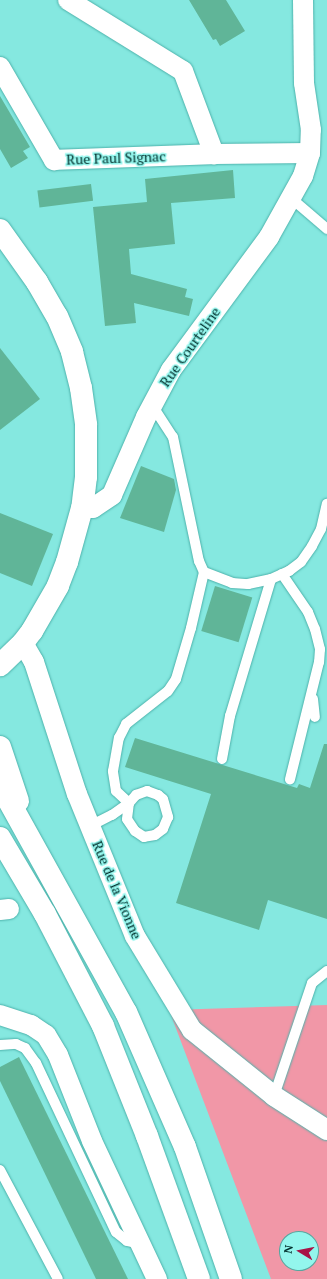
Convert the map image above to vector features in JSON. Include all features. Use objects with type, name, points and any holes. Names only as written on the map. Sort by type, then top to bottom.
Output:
[{"type":"main road","points":[[0,230],[37,282],[57,316],[72,352],[81,388],[86,425],[86,477],[82,508],[75,536],[58,586],[23,643],[2,663]]},
{"type":"main road","points":[[0,747],[29,834]]},
{"type":"main road","points":[[0,785],[29,834],[126,1012],[185,1147],[231,1279]]},
{"type":"main road","points":[[0,838],[45,914],[103,1026],[147,1136],[199,1279]]},
{"type":"main road","points":[[147,1136],[188,1279]]},
{"type":"street","points":[[68,0],[183,70],[214,154]]},
{"type":"street","name":"Rue Courteline","points":[[82,508],[93,508],[112,495],[152,405],[171,370],[269,237],[303,176],[310,153],[310,130],[304,83],[303,0]]},
{"type":"street","name":"Rue Paul Signac","points":[[0,67],[54,160],[214,154],[310,153]]},
{"type":"street","name":"Rue de la Vionne","points":[[23,643],[34,662],[77,794],[135,936],[192,1030],[274,1096],[327,1130]]},
{"type":"street","points":[[0,1015],[31,1025],[46,1035],[58,1055],[92,1141],[157,1279]]},
{"type":"lane","points":[[291,198],[327,229]]},
{"type":"lane","points":[[129,803],[116,791],[113,771],[119,738],[126,724],[168,691],[176,679],[191,628],[204,572],[199,561],[173,437],[152,405]]},
{"type":"lane","points":[[204,572],[232,583],[248,584],[271,579],[282,574],[301,562],[312,546],[321,529],[327,504]]},
{"type":"lane","points":[[282,574],[308,612],[320,649],[319,662],[290,779]]},
{"type":"lane","points":[[222,759],[230,716],[271,579]]},
{"type":"lane","points":[[312,691],[315,717]]},
{"type":"lane","points":[[90,826],[112,815],[129,803],[136,795],[147,792],[158,794],[164,799],[168,818],[163,829],[155,835],[144,837],[135,831],[128,819],[129,803]]},
{"type":"lane","points":[[274,1096],[312,983],[327,971]]},
{"type":"lane","points":[[0,1045],[16,1044],[25,1048],[36,1063],[116,1232],[127,1240],[140,1244]]},
{"type":"lane","points":[[0,1170],[58,1279]]},
{"type":"shaded area","points":[[327,1005],[327,1279],[271,1279],[169,1010]]},
{"type":"building","points":[[189,0],[226,0],[245,31],[220,46],[216,39],[213,40]]},
{"type":"building","points":[[0,96],[30,147],[23,151],[28,158],[11,168],[0,149]]},
{"type":"building","points":[[233,170],[235,198],[171,203],[175,244],[129,249],[131,274],[187,289],[185,297],[193,299],[189,316],[134,303],[136,323],[105,326],[93,207],[147,202],[145,179]]},
{"type":"building","points":[[91,184],[93,201],[39,207],[37,191]]},
{"type":"building","points":[[0,348],[40,399],[0,430]]},
{"type":"building","points":[[141,466],[174,479],[176,490],[164,532],[120,518]]},
{"type":"building","points":[[0,513],[53,534],[32,586],[0,573]]},
{"type":"building","points":[[215,586],[252,597],[239,642],[201,631]]},
{"type":"building","points":[[135,738],[297,788],[299,784],[310,788],[324,744],[327,744],[327,919],[268,900],[259,930],[176,903],[211,794],[125,767]]},
{"type":"building","points":[[19,1057],[128,1279],[96,1279],[0,1081],[0,1067]]}]
